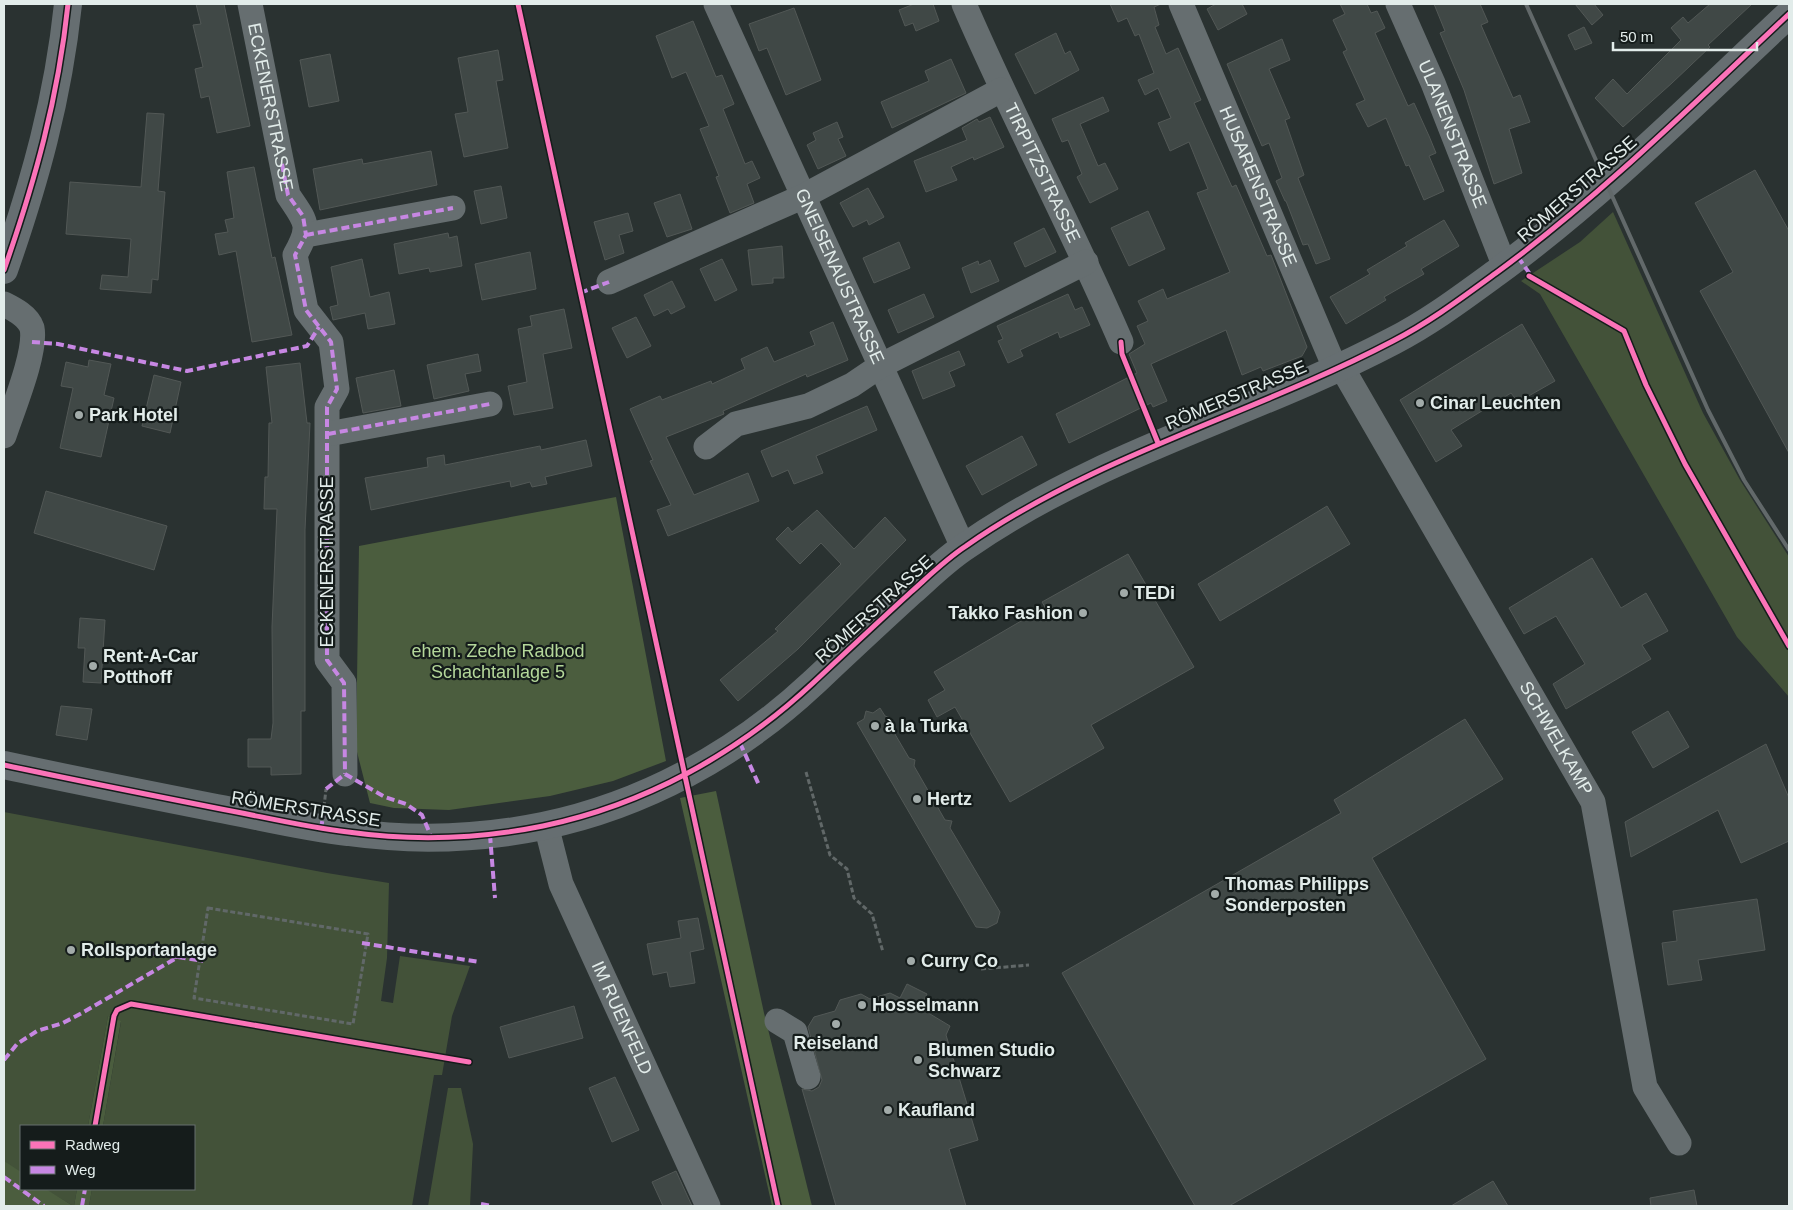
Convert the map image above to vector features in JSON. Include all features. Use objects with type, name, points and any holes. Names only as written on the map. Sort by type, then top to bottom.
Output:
[{"type":"main road","points":[[4,270],[46,140],[63,49],[68,4]]},
{"type":"main road","name":"RÖMERSTRASSE","points":[[4,765],[351,833],[378,836],[490,836],[546,825],[599,811],[646,793],[684,775],[740,743],[794,700],[873,626],[963,547],[1076,480],[1338,367],[1422,325],[1504,267],[1606,184],[1789,14]]},
{"type":"street","name":"ECKENERSTRASSE","points":[[250,4],[288,195],[303,216],[306,235],[295,255],[306,310],[331,342],[337,388],[327,407],[327,660],[344,683],[336,782]]},
{"type":"street","name":"GNEISENAUSTRASSE","points":[[716,4],[802,197],[963,547]]},
{"type":"street","name":"TIRPITZSTRASSE","points":[[964,4],[1001,90],[1086,262],[1121,342]]},
{"type":"street","name":"HUSARENSTRASSE","points":[[1181,4],[1338,367]]},
{"type":"street","name":"ULANENSTRASSE","points":[[1398,4],[1440,101],[1504,267]]},
{"type":"street","points":[[609,282],[802,197],[1001,90]]},
{"type":"street","points":[[306,235],[453,208]]},
{"type":"street","points":[[706,447],[736,424],[808,406],[852,384],[880,366],[1086,262]]},
{"type":"street","points":[[4,304],[25,317],[32,328],[32,342],[29,359],[4,436]]},
{"type":"street","name":"SCHWELKAMP","points":[[1338,367],[1593,802],[1645,1087],[1679,1143]]},
{"type":"street","points":[[328,434],[490,404]]},
{"type":"street","name":"IM RUENFELD","points":[[546,825],[561,884],[708,1206]]},
{"type":"street","points":[[777,1021],[795,1032],[808,1077]]},
{"type":"path","points":[[806,772],[830,855],[847,869],[854,898],[872,914],[883,952]]},
{"type":"path","points":[[324,810],[336,782]]},
{"type":"path","points":[[208,908],[368,934],[366,944],[353,1024],[194,998],[208,908]]},
{"type":"path","points":[[981,969],[1029,965]]},
{"type":"green space","points":[[1613,212],[1703,413],[1740,480],[1789,557],[1789,697],[1737,637],[1540,294],[1521,281],[1580,242]]},
{"type":"green space","name":"ehem. Zeche Radbod Schachtanlage 5","points":[[616,497],[666,761],[613,781],[550,796],[449,810],[394,808],[370,803],[356,748],[359,546]]},
{"type":"green space","points":[[716,791],[764,1013],[812,1206],[772,1206],[680,798]]},
{"type":"green space","points":[[4,812],[389,883],[387,958],[381,1001],[393,1003],[400,956],[470,966],[452,1016],[442,1075],[434,1075],[412,1206],[89,1206],[92,1190],[195,1190],[195,1125],[103,1125],[121,1022],[108,1016],[88,1125],[20,1125],[20,1173],[4,1162]]},
{"type":"green space","points":[[108,1016],[121,1021],[103,1125],[88,1125]]},
{"type":"green space","points":[[448,1088],[461,1088],[473,1144],[470,1206],[428,1206]]},
{"type":"green space","points":[[4,1161],[20,1171],[20,1190],[48,1190],[73,1206],[4,1206]]},
{"type":"green space","points":[[47,1190],[77,1190],[73,1206]]},
{"type":"green space","points":[[77,1190],[92,1190],[89,1206],[74,1206]]},
{"type":"building","points":[[196,4],[224,4],[250,126],[217,133],[209,96],[201,98],[195,69],[203,67],[193,25],[201,24]]},
{"type":"building","points":[[914,4],[933,4],[939,21],[916,31],[913,23],[905,26],[899,10]]},
{"type":"building","points":[[1110,4],[1161,4],[1154,7],[1159,25],[1155,27],[1166,54],[1178,48],[1201,100],[1194,103],[1232,187],[1236,185],[1267,256],[1271,255],[1307,347],[1302,356],[1263,371],[1261,367],[1242,375],[1226,330],[1151,364],[1167,401],[1153,407],[1151,403],[1069,443],[1056,414],[1137,373],[1129,354],[1145,344],[1137,326],[1148,321],[1138,301],[1163,289],[1167,299],[1230,272],[1197,193],[1208,189],[1189,142],[1170,151],[1158,123],[1171,118],[1158,88],[1145,95],[1138,80],[1154,73],[1139,34],[1135,36],[1127,18],[1118,22]]},
{"type":"building","points":[[1216,4],[1242,4],[1247,14],[1218,30],[1207,9]]},
{"type":"building","points":[[1340,4],[1367,4],[1371,13],[1377,11],[1385,28],[1375,33],[1408,106],[1414,103],[1429,136],[1436,153],[1429,156],[1444,191],[1424,200],[1409,165],[1406,166],[1386,118],[1368,127],[1356,104],[1365,100],[1343,52],[1347,50],[1333,20],[1345,14]]},
{"type":"building","points":[[1434,4],[1480,4],[1488,22],[1481,25],[1513,98],[1520,95],[1530,122],[1509,129],[1522,173],[1494,184],[1464,90],[1440,33],[1445,31]]},
{"type":"building","points":[[1575,4],[1594,4],[1603,15],[1592,25]]},
{"type":"building","points":[[1710,4],[1752,4],[1708,45],[1710,47],[1623,127],[1595,98],[1613,79],[1627,94],[1681,40],[1671,28],[1683,17],[1688,23]]},
{"type":"building","points":[[794,8],[821,80],[786,95],[767,48],[759,51],[749,24]]},
{"type":"building","points":[[693,21],[716,77],[722,75],[734,104],[723,109],[745,164],[752,161],[760,178],[747,184],[754,203],[730,213],[716,177],[719,176],[700,129],[709,126],[686,72],[672,78],[656,36]]},
{"type":"building","points":[[1584,27],[1592,43],[1575,50],[1568,35]]},
{"type":"building","points":[[1056,33],[1065,54],[1070,51],[1079,70],[1035,94],[1015,54]]},
{"type":"building","points":[[1282,39],[1290,60],[1269,69],[1290,118],[1285,120],[1304,175],[1298,178],[1330,259],[1316,264],[1308,244],[1303,245],[1276,181],[1282,178],[1269,143],[1262,146],[1227,64]]},
{"type":"building","points":[[498,50],[503,80],[496,81],[508,148],[464,157],[455,114],[468,112],[458,58]]},
{"type":"building","points":[[330,54],[339,101],[309,107],[300,60]]},
{"type":"building","points":[[951,59],[966,93],[892,128],[881,102],[929,81],[925,71]]},
{"type":"building","points":[[1103,97],[1109,111],[1080,124],[1098,166],[1105,163],[1118,189],[1090,203],[1077,177],[1082,174],[1068,140],[1062,142],[1052,119]]},
{"type":"building","points":[[147,113],[164,114],[158,191],[165,192],[158,280],[152,279],[151,293],[100,289],[102,275],[128,277],[131,239],[66,234],[70,182],[141,187]]},
{"type":"building","points":[[990,117],[1004,147],[974,160],[973,157],[951,167],[957,180],[926,192],[914,161],[967,140],[962,128],[977,119],[979,122]]},
{"type":"building","points":[[837,122],[843,137],[838,139],[846,156],[818,169],[807,145],[816,140],[813,133]]},
{"type":"building","points":[[431,151],[437,185],[320,210],[313,169],[362,159],[363,164]]},
{"type":"building","points":[[254,167],[272,258],[275,257],[292,335],[252,342],[236,251],[219,255],[215,234],[228,232],[225,220],[234,218],[227,172]]},
{"type":"building","points":[[1755,170],[1789,231],[1789,453],[1700,291],[1733,272],[1695,203]]},
{"type":"building","points":[[501,186],[507,218],[481,224],[474,191]]},
{"type":"building","points":[[868,188],[884,217],[869,225],[867,220],[853,227],[840,203]]},
{"type":"building","points":[[680,194],[692,229],[667,237],[654,203]]},
{"type":"building","points":[[1148,211],[1165,249],[1129,266],[1111,228]]},
{"type":"building","points":[[628,213],[633,231],[619,235],[624,253],[605,260],[594,222]]},
{"type":"building","points":[[1444,220],[1459,246],[1421,269],[1424,274],[1384,297],[1386,300],[1346,324],[1330,297],[1370,274],[1367,270],[1407,246],[1405,243]]},
{"type":"building","points":[[1044,228],[1056,252],[1025,267],[1014,243]]},
{"type":"building","points":[[448,233],[449,238],[457,236],[462,266],[430,272],[429,268],[399,274],[394,244]]},
{"type":"building","points":[[899,242],[910,268],[874,283],[863,258]]},
{"type":"building","points":[[782,246],[784,278],[773,278],[773,283],[752,285],[748,250]]},
{"type":"building","points":[[530,252],[536,289],[482,300],[475,264]]},
{"type":"building","points":[[362,259],[370,297],[389,292],[395,324],[368,329],[365,313],[333,320],[330,307],[338,305],[331,267]]},
{"type":"building","points":[[722,259],[737,290],[715,301],[700,269]]},
{"type":"building","points":[[990,260],[999,281],[971,293],[962,268],[978,261],[979,265]]},
{"type":"building","points":[[672,281],[685,307],[671,314],[668,309],[654,316],[644,295]]},
{"type":"building","points":[[924,294],[934,317],[898,333],[888,310]]},
{"type":"building","points":[[1068,294],[1075,310],[1082,307],[1090,325],[1060,338],[1058,332],[1020,350],[1023,356],[1008,363],[998,341],[1003,339],[997,326]]},
{"type":"building","points":[[564,309],[572,348],[543,354],[553,408],[514,415],[508,386],[527,382],[518,329],[532,326],[530,316]]},
{"type":"building","points":[[636,317],[651,346],[627,358],[612,328]]},
{"type":"building","points":[[833,322],[848,360],[807,377],[806,374],[723,411],[724,414],[666,437],[694,495],[748,473],[759,501],[668,536],[657,510],[671,505],[650,461],[653,460],[630,409],[660,396],[662,400],[711,381],[712,384],[745,369],[741,359],[767,347],[774,362],[815,345],[810,332]]},
{"type":"building","points":[[1522,324],[1555,381],[1518,402],[1511,393],[1451,430],[1462,446],[1436,462],[1400,400]]},
{"type":"building","points":[[959,351],[965,365],[949,372],[955,386],[923,399],[912,371]]},
{"type":"building","points":[[478,354],[481,371],[465,374],[469,391],[434,399],[427,365]]},
{"type":"building","points":[[89,360],[111,364],[104,395],[114,398],[101,457],[60,448],[73,388],[61,386],[66,362],[88,367]]},
{"type":"building","points":[[300,363],[307,423],[310,423],[305,530],[305,711],[301,711],[301,774],[271,775],[271,767],[248,767],[248,739],[271,739],[273,723],[272,627],[277,509],[264,509],[265,477],[268,477],[269,423],[272,423],[266,367]]},
{"type":"building","points":[[394,370],[401,406],[363,413],[356,378]]},
{"type":"building","points":[[154,375],[181,382],[170,433],[142,426]]},
{"type":"building","points":[[867,406],[877,430],[816,456],[823,473],[794,484],[788,470],[772,477],[761,451]]},
{"type":"building","points":[[1022,436],[1037,465],[982,495],[966,466]]},
{"type":"building","points":[[586,440],[592,466],[545,477],[547,484],[532,487],[530,482],[511,487],[510,481],[371,510],[365,478],[428,467],[427,458],[444,455],[445,465],[540,446],[541,450]]},
{"type":"building","points":[[46,491],[167,526],[154,570],[34,533]]},
{"type":"building","points":[[1327,506],[1350,544],[1220,621],[1198,584]]},
{"type":"building","points":[[817,510],[854,549],[885,517],[906,540],[798,649],[738,701],[720,680],[778,631],[775,629],[841,564],[821,543],[800,564],[776,539],[788,527],[792,532]]},
{"type":"building","points":[[1128,554],[1194,667],[1091,725],[1104,748],[1010,802],[955,707],[937,717],[928,700],[945,690],[934,672],[1045,607],[1042,602]]},
{"type":"building","points":[[1592,558],[1621,608],[1646,593],[1668,631],[1642,645],[1651,659],[1566,709],[1553,684],[1585,664],[1556,616],[1524,634],[1509,608]]},
{"type":"building","points":[[80,618],[105,620],[101,683],[83,682],[85,648],[78,648]]},
{"type":"building","points":[[61,706],[92,709],[87,740],[56,735]]},
{"type":"building","name":"Hertz","points":[[880,708],[885,716],[891,718],[889,724],[909,758],[915,760],[914,766],[945,820],[952,821],[950,828],[1000,912],[997,923],[987,928],[976,927],[857,723],[864,719],[866,711],[873,713]]},
{"type":"building","points":[[1668,711],[1689,747],[1653,768],[1632,732]]},
{"type":"building","points":[[1465,719],[1503,779],[1372,858],[1486,1059],[1229,1206],[1195,1206],[1062,973],[1341,813],[1334,800]]},
{"type":"building","points":[[1766,744],[1789,798],[1789,841],[1741,863],[1718,810],[1631,857],[1625,822]]},
{"type":"building","points":[[1757,899],[1765,950],[1698,960],[1702,980],[1668,985],[1662,943],[1677,941],[1673,911]]},
{"type":"building","points":[[698,918],[704,949],[690,952],[695,983],[670,987],[667,972],[653,975],[647,944],[681,938],[678,921]]},
{"type":"building","name":"Kaufland","points":[[907,984],[927,994],[920,1008],[950,1026],[946,1035],[978,1140],[949,1149],[966,1206],[836,1206],[802,1089],[812,1091],[819,1087],[822,1080],[808,1027],[814,1017],[835,1011],[840,1000],[861,994],[870,999],[890,993],[900,998]]},
{"type":"building","points":[[574,1006],[583,1038],[509,1058],[500,1027]]},
{"type":"building","points":[[615,1077],[639,1130],[612,1142],[589,1088]]},
{"type":"building","points":[[676,1171],[692,1206],[663,1206],[652,1182]]},
{"type":"building","points":[[1493,1181],[1508,1206],[1451,1206]]},
{"type":"building","points":[[1694,1190],[1697,1206],[1651,1206],[1650,1198]]},
{"type":"railway","points":[[1526,4],[1708,410],[1744,480],[1789,550]]},
{"type":"marked path","points":[[282,164],[288,195],[303,216],[306,235],[295,255],[306,310],[331,342],[337,389],[327,407],[327,660],[344,683],[345,774]]},
{"type":"marked path","points":[[306,235],[453,208]]},
{"type":"marked path","points":[[1518,257],[1532,277]]},
{"type":"marked path","points":[[580,293],[609,282]]},
{"type":"marked path","points":[[32,342],[58,344],[187,371],[307,346],[319,327]]},
{"type":"marked path","points":[[328,434],[490,404]]},
{"type":"marked path","points":[[740,743],[759,785]]},
{"type":"marked path","points":[[345,774],[385,797],[406,804],[422,815],[431,836]]},
{"type":"marked path","points":[[326,789],[345,774]]},
{"type":"marked path","points":[[321,829],[324,810]]},
{"type":"marked path","points":[[490,835],[495,898]]},
{"type":"marked path","points":[[362,943],[479,962]]},
{"type":"marked path","points":[[135,951],[178,957]]},
{"type":"marked path","points":[[4,1060],[17,1044],[37,1031],[63,1023],[178,957],[203,961]]},
{"type":"marked path","points":[[4,1177],[20,1189]]},
{"type":"marked path","points":[[22,1190],[44,1206]]},
{"type":"marked path","points":[[82,1206],[85,1190]]},
{"type":"marked path","points":[[481,1204],[491,1206]]},
{"type":"cycle path","points":[[4,270],[26,204],[52,106],[68,4]]},
{"type":"cycle path","points":[[518,4],[778,1206]]},
{"type":"cycle path","points":[[4,765],[298,824],[396,837],[470,836],[543,826],[617,805],[653,790],[721,754],[784,709],[945,562],[1016,514],[1122,460],[1340,367],[1407,334],[1446,309],[1573,213],[1682,115],[1789,14]]},
{"type":"cycle path","points":[[1529,276],[1624,331],[1646,385],[1685,464],[1789,646]]},
{"type":"cycle path","points":[[1121,342],[1122,354],[1158,443]]},
{"type":"cycle path","points":[[95,1125],[114,1016],[117,1010],[131,1004],[469,1062]]},
{"type":"place","name":"Cinar Leuchten","points":[[1420,403]]},
{"type":"place","name":"Park Hotel","points":[[79,415]]},
{"type":"place","name":"TEDi","points":[[1124,593]]},
{"type":"place","name":"Takko Fashion","points":[[1083,613]]},
{"type":"place","name":"Rent-A-Car Potthoff","points":[[93,666]]},
{"type":"place","name":"à la Turka","points":[[875,726]]},
{"type":"place","name":"Hertz","points":[[917,799]]},
{"type":"place","name":"Thomas Philipps Sonderposten","points":[[1215,894]]},
{"type":"place","name":"Rollsportanlage","points":[[71,950]]},
{"type":"place","name":"Curry Co","points":[[911,961]]},
{"type":"place","name":"Hosselmann","points":[[862,1005]]},
{"type":"place","name":"Reiseland","points":[[836,1024]]},
{"type":"place","name":"Blumen Studio Schwarz","points":[[918,1060]]},
{"type":"place","name":"Kaufland","points":[[888,1110]]}]
